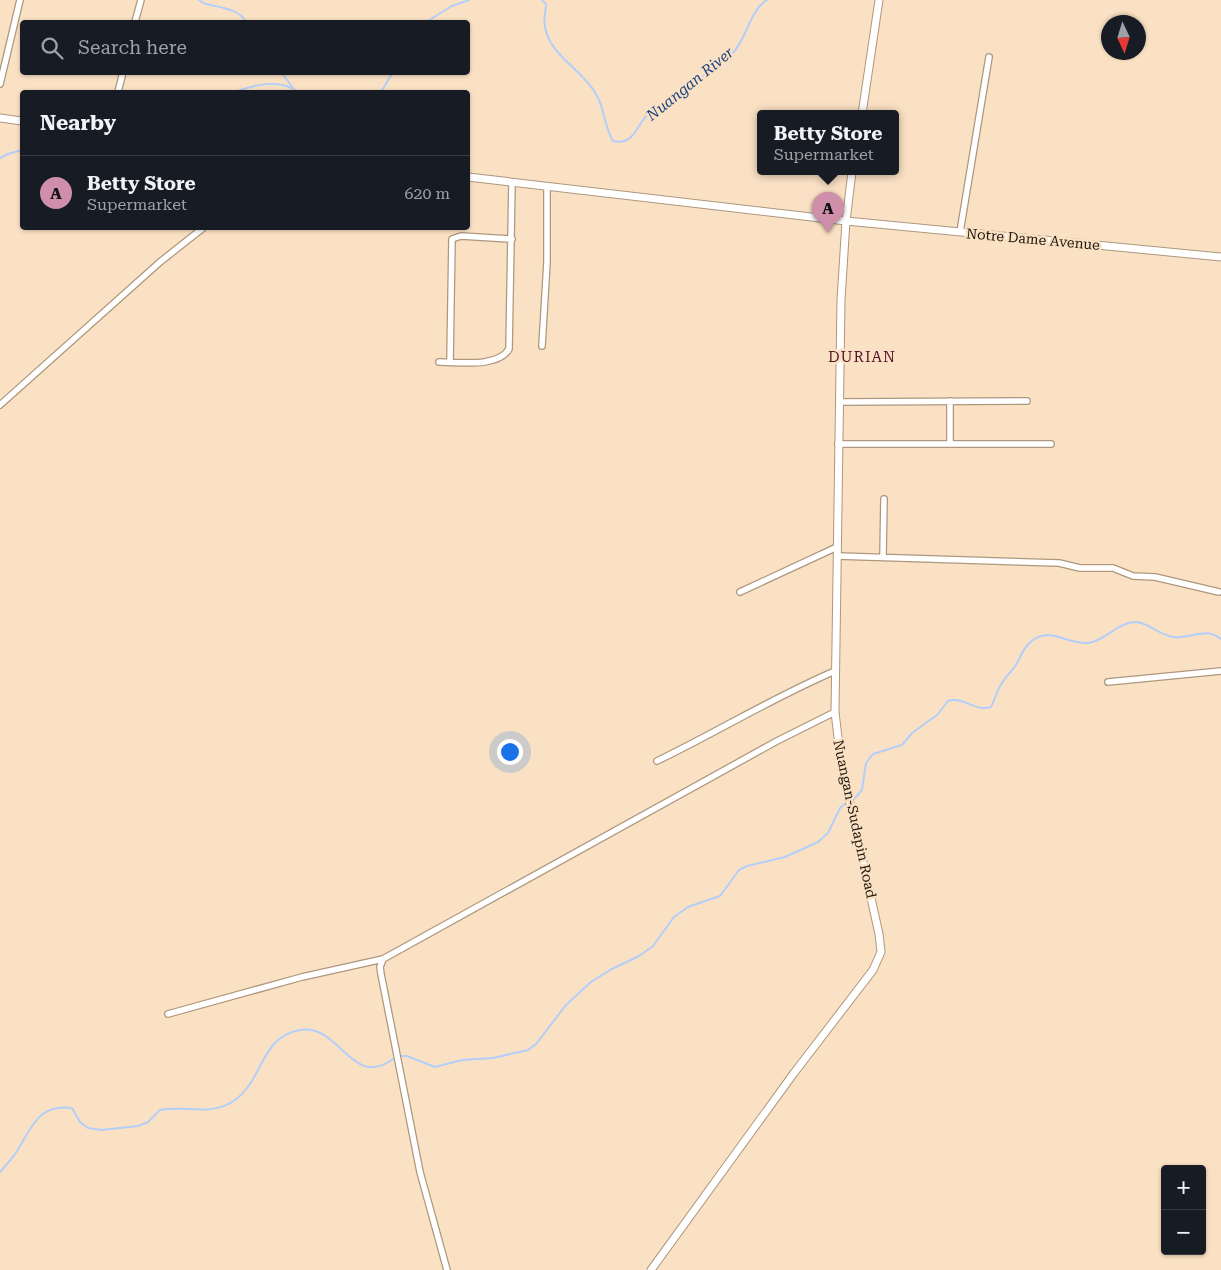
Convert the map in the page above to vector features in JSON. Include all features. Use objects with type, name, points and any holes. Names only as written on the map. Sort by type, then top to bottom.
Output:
[{"type":"street","points":[[0,84],[20,0]]},
{"type":"street","points":[[136,20],[141,0]]},
{"type":"street","points":[[863,110],[879,0]]},
{"type":"street","points":[[960,232],[989,57]]},
{"type":"street","points":[[118,90],[122,75]]},
{"type":"street","points":[[0,118],[20,121]]},
{"type":"street","name":"Nuangan-Sudapin Road","points":[[651,1270],[879,961],[881,952],[880,934],[841,763],[835,712],[839,402],[846,221],[852,175]]},
{"type":"street","name":"Notre Dame Avenue","points":[[470,177],[846,221],[1221,257]]},
{"type":"street","points":[[439,362],[492,361],[502,358],[509,349],[512,182]]},
{"type":"street","points":[[542,346],[547,186]]},
{"type":"street","points":[[0,405],[160,262],[200,230]]},
{"type":"street","points":[[450,362],[452,238],[460,236],[512,239]]},
{"type":"street","points":[[950,401],[950,444]]},
{"type":"street","points":[[839,402],[1027,401]]},
{"type":"street","points":[[838,444],[1052,444]]},
{"type":"street","points":[[883,557],[884,499]]},
{"type":"street","points":[[740,592],[837,547]]},
{"type":"street","points":[[837,556],[1059,563],[1080,568],[1113,568],[1133,576],[1155,577],[1219,592]]},
{"type":"street","points":[[657,761],[710,735],[765,704],[835,671]]},
{"type":"street","points":[[1108,682],[1221,671]]},
{"type":"street","points":[[168,1014],[302,977],[383,960],[783,738],[835,712]]},
{"type":"street","points":[[383,960],[380,967],[381,974],[420,1172],[447,1270]]},
{"type":"waterway","points":[[199,0],[203,3],[233,11],[245,20]]},
{"type":"waterway","name":"Nuangan River","points":[[429,20],[452,6],[469,0]]},
{"type":"waterway","name":"Nuangan River","points":[[542,0],[546,4],[544,24],[553,46],[590,85],[599,100],[613,141],[621,142],[631,137],[651,111],[713,70],[732,54],[741,41],[756,11],[767,0]]},
{"type":"waterway","points":[[283,75],[293,88]]},
{"type":"waterway","name":"Nuangan River","points":[[382,90],[391,75]]},
{"type":"waterway","name":"Nuangan River","points":[[240,90],[267,84],[283,85],[294,90]]},
{"type":"waterway","name":"Nuangan River","points":[[0,158],[20,151]]},
{"type":"waterway","points":[[854,799],[862,790],[866,763],[873,754],[902,745],[912,733],[937,715],[948,701],[954,700],[979,707],[991,707],[1000,686],[1016,665],[1025,648],[1030,642],[1040,636],[1047,635],[1074,642],[1088,643],[1100,639],[1123,625],[1136,622],[1169,636],[1181,637],[1209,633],[1221,639]]},
{"type":"waterway","points":[[401,1056],[407,1056],[435,1067],[462,1060],[493,1058],[528,1050],[536,1044],[566,1005],[591,982],[610,970],[639,956],[653,946],[674,917],[688,907],[720,896],[739,870],[747,866],[785,857],[818,842],[828,833],[840,808],[846,803]]},
{"type":"waterway","points":[[0,1172],[15,1154],[37,1119],[51,1110],[72,1108],[80,1122],[88,1128],[101,1130],[138,1126],[148,1122],[160,1110],[208,1109],[226,1105],[235,1100],[252,1081],[263,1060],[277,1041],[287,1034],[300,1030],[314,1031],[326,1036],[356,1062],[366,1067],[379,1066],[393,1059]]},
{"type":"place","name":"Betty Store","points":[[828,233]]},
{"type":"district","name":"DURIAN","points":[[862,357]]}]
